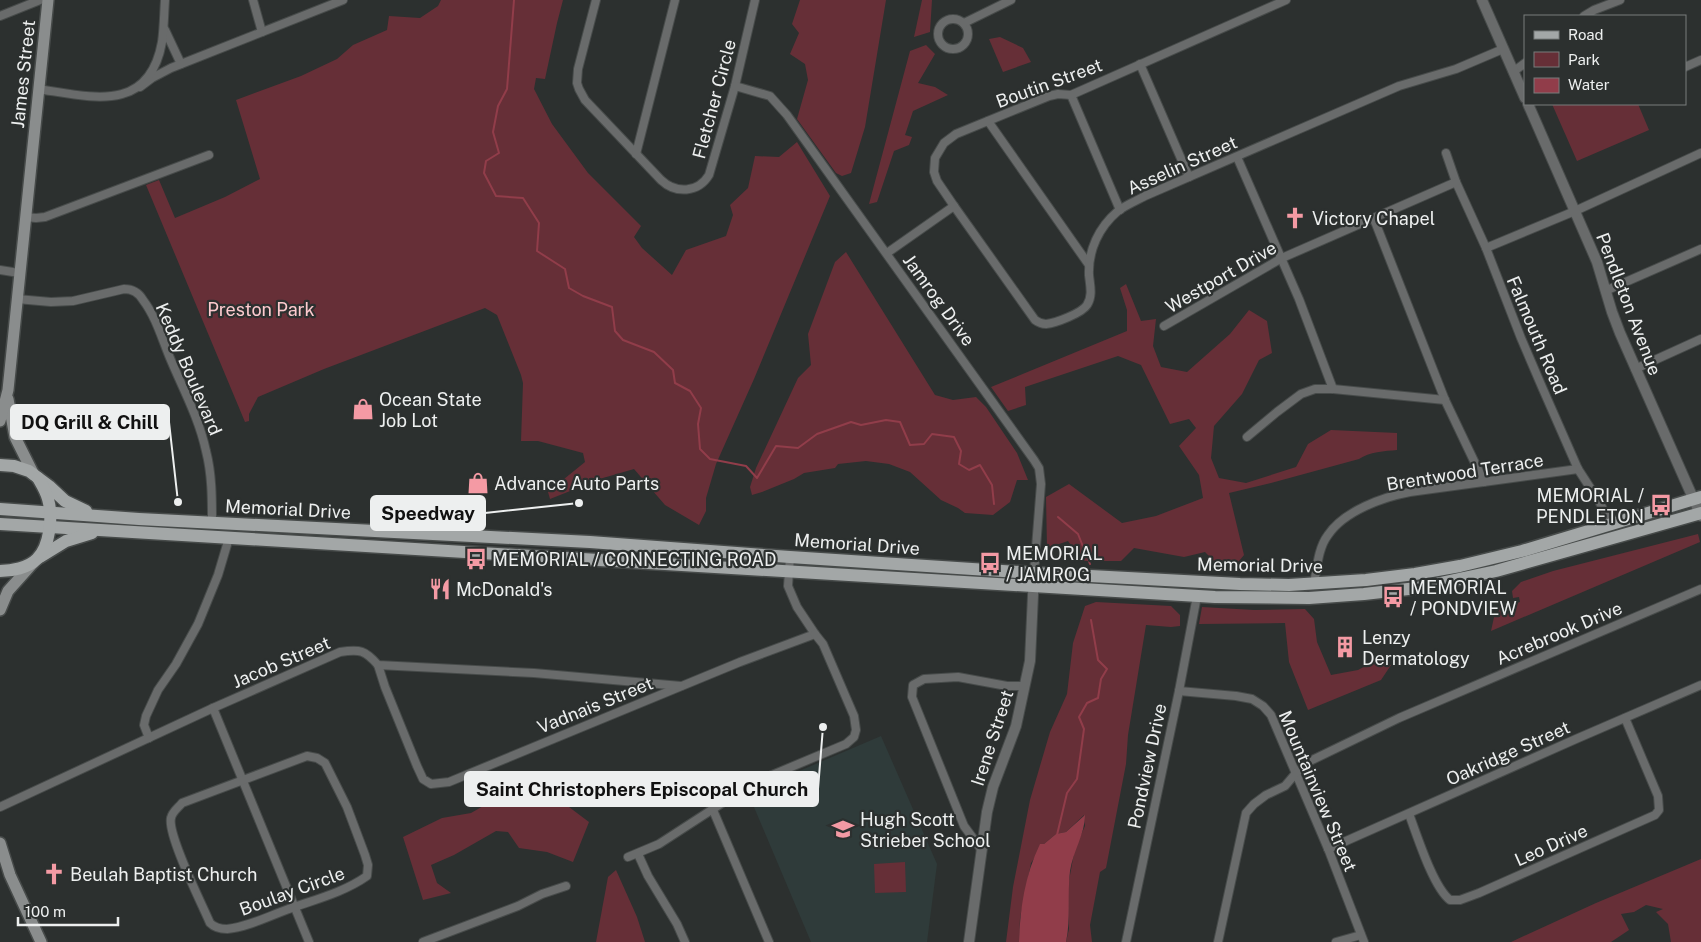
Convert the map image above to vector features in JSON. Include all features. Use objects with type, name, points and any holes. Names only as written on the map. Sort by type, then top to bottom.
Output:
[{"type":"main road","name":"James Street","points":[[0,421],[8,390],[48,0]]},
{"type":"main road","name":"James Street","points":[[8,390],[15,437],[36,477]]},
{"type":"main road","points":[[0,465],[19,467],[54,489],[65,501],[100,516]]},
{"type":"main road","points":[[0,610],[8,591],[35,560],[46,543],[50,512],[48,497],[36,477]]},
{"type":"main road","name":"Memorial Drive","points":[[0,524],[789,571],[1034,579],[1314,584],[1390,578],[1460,566],[1522,551],[1697,498]]},
{"type":"main road","name":"Memorial Drive","points":[[0,509],[212,523],[587,542],[790,557],[1196,596],[1250,598],[1308,598],[1417,588],[1496,571],[1701,514]]},
{"type":"main road","points":[[0,571],[19,569],[72,538],[108,530]]},
{"type":"main road","points":[[402,532],[403,548]]},
{"type":"main road","points":[[0,843],[5,877],[41,942]]},
{"type":"street","points":[[0,16],[40,0]]},
{"type":"street","points":[[140,87],[158,59],[162,44],[165,0]]},
{"type":"street","points":[[253,0],[262,32]]},
{"type":"street","points":[[38,89],[104,97],[127,93],[181,64],[343,0]]},
{"type":"street","name":"Fletcher Circle","points":[[596,0],[578,69],[578,86],[585,100],[660,180],[670,188],[682,190],[702,183],[710,174],[735,86],[755,0]]},
{"type":"street","points":[[636,154],[675,0]]},
{"type":"street","points":[[964,23],[1011,0]]},
{"type":"street","name":"Boutin Street","points":[[954,206],[934,174],[933,166],[941,147],[952,136],[1049,96],[1071,94],[1286,0]]},
{"type":"street","points":[[1482,0],[1524,96]]},
{"type":"street","points":[[1586,15],[1620,0]]},
{"type":"street","points":[[951,19],[964,23],[968,34],[964,44],[954,49],[943,45],[938,35],[941,24],[951,19]]},
{"type":"street","points":[[164,24],[169,40],[181,64]]},
{"type":"street","name":"Asselin Street","points":[[954,206],[1033,318],[1045,324],[1058,321],[1080,312],[1087,306],[1091,294],[1089,265],[1091,254],[1098,235],[1106,223],[1120,210],[1145,196],[1399,86],[1456,69],[1503,49]]},
{"type":"street","points":[[1686,67],[1701,60]]},
{"type":"street","points":[[1140,64],[1189,177]]},
{"type":"street","points":[[1513,72],[1524,64]]},
{"type":"street","name":"Jamrog Drive","points":[[735,86],[765,94],[782,108],[1032,455],[1039,468],[1041,489],[1034,579]]},
{"type":"street","points":[[1071,94],[1120,210]]},
{"type":"street","name":"Pendleton Avenue","points":[[1528,105],[1598,262],[1612,312],[1635,369],[1697,498],[1701,514]]},
{"type":"street","points":[[988,121],[1089,265]]},
{"type":"street","name":"Falmouth Road","points":[[1446,152],[1456,182],[1486,248],[1520,338],[1578,469],[1600,503],[1610,524]]},
{"type":"street","points":[[1486,248],[1575,211],[1701,153]]},
{"type":"street","points":[[25,217],[45,217],[209,155]]},
{"type":"street","points":[[1237,157],[1282,258],[1334,389]]},
{"type":"street","name":"Westport Drive","points":[[1164,326],[1282,258],[1456,182]]},
{"type":"street","points":[[887,253],[954,206]]},
{"type":"street","points":[[1374,219],[1445,400],[1484,482]]},
{"type":"street","points":[[1605,291],[1701,249]]},
{"type":"street","points":[[0,270],[19,273]]},
{"type":"street","name":"Keddy Boulevard","points":[[17,299],[51,302],[73,301],[129,289],[144,300],[158,328],[202,435],[210,471],[212,523]]},
{"type":"street","points":[[1635,369],[1701,339]]},
{"type":"street","points":[[1247,437],[1301,394],[1315,390],[1334,389],[1445,400]]},
{"type":"street","name":"Brentwood Terrace","points":[[1314,584],[1320,552],[1327,535],[1338,524],[1355,512],[1373,503],[1398,494],[1578,469]]},
{"type":"street","points":[[149,738],[144,726],[146,716],[158,690],[176,664],[198,624],[218,575],[229,538]]},
{"type":"street","points":[[628,857],[659,844],[753,783],[846,744],[854,737],[856,730],[854,716],[823,644],[797,607],[788,586],[790,557]]},
{"type":"street","name":"Irene Street","points":[[969,942],[986,812],[993,787],[1016,726],[1026,686],[1030,661],[1034,579]]},
{"type":"street","name":"Acrebrook Drive","points":[[1218,942],[1246,814],[1254,804],[1266,795],[1285,786],[1310,761],[1399,718],[1701,589]]},
{"type":"street","name":"Pondview Drive","points":[[1126,942],[1179,691],[1196,596]]},
{"type":"street","name":"Vadnais Street","points":[[378,665],[416,766],[423,779],[431,784],[449,782],[465,776],[681,686],[815,634]]},
{"type":"street","name":"Jacob Street","points":[[0,807],[213,708],[340,652],[353,650],[364,652],[378,665]]},
{"type":"street","points":[[378,665],[534,673],[681,686]]},
{"type":"street","points":[[982,849],[964,826],[912,697],[913,686],[924,679],[958,677],[1007,686],[1026,686]]},
{"type":"street","name":"Oakridge Street","points":[[1328,849],[1701,685]]},
{"type":"street","name":"Mountainview Street","points":[[1179,691],[1252,699],[1263,706],[1270,715],[1328,849],[1362,938]]},
{"type":"street","points":[[213,708],[309,942]]},
{"type":"street","name":"Leo Drive","points":[[1409,814],[1432,872],[1444,896],[1450,900],[1460,900],[1479,893],[1655,815],[1659,810],[1658,796],[1625,718]]},
{"type":"street","name":"Boulay Circle","points":[[307,756],[317,758],[325,763],[347,807],[365,855],[368,865],[367,876],[356,884],[243,925],[226,929],[214,927],[210,923],[181,859],[170,820],[182,803],[241,780],[307,756]]},
{"type":"street","points":[[713,810],[769,942]]},
{"type":"street","points":[[638,854],[648,876],[677,924],[685,942]]},
{"type":"street","points":[[424,942],[566,886]]},
{"type":"street","points":[[1336,942],[1362,938]]},
{"type":"shaded area","name":"Hugh Scott Strieber School","points":[[881,736],[937,864],[927,942],[811,942],[748,793]]},
{"type":"green space","name":"Preston Park","points":[[441,0],[563,0],[545,79],[536,78],[534,89],[552,124],[588,173],[641,226],[634,237],[642,248],[672,275],[686,250],[726,236],[733,215],[730,205],[748,188],[755,156],[779,157],[797,142],[830,196],[754,379],[716,464],[706,498],[706,511],[699,525],[665,505],[634,469],[603,478],[550,499],[548,492],[585,462],[583,453],[538,441],[521,441],[523,383],[521,375],[497,315],[485,308],[324,369],[258,397],[249,414],[249,421],[245,422],[146,185],[159,180],[175,218],[225,197],[260,179],[236,100],[301,76],[337,59],[353,45],[387,30],[389,16],[420,18],[438,6]]},
{"type":"green space","points":[[800,0],[886,0],[865,127],[851,173],[842,176],[836,173],[797,119],[808,80],[805,64],[790,54],[799,33],[792,24]]},
{"type":"green space","points":[[922,0],[932,0],[930,32],[914,37]]},
{"type":"green space","points":[[1000,37],[1023,48],[1031,62],[1003,72],[989,39]]},
{"type":"green space","points":[[926,45],[935,54],[918,83],[935,87],[948,95],[913,111],[905,135],[912,137],[909,145],[894,151],[877,202],[869,204],[910,51]]},
{"type":"green space","points":[[1552,105],[1638,105],[1649,130],[1577,161]]},
{"type":"green space","points":[[846,252],[935,395],[953,400],[976,397],[986,407],[1017,453],[1028,480],[1017,480],[1010,502],[993,515],[965,513],[941,500],[910,472],[889,464],[866,461],[838,464],[835,468],[804,473],[794,479],[752,495],[750,487],[756,468],[798,378],[811,365],[808,334],[835,262]]},
{"type":"green space","points":[[1126,284],[1141,321],[1156,319],[1153,346],[1161,367],[1187,372],[1230,334],[1249,310],[1267,321],[1272,353],[1259,360],[1242,394],[1214,426],[1211,458],[1219,478],[1246,483],[1296,467],[1308,444],[1331,430],[1397,433],[1397,450],[1372,453],[1359,459],[1229,493],[1244,555],[1234,567],[1216,563],[1205,552],[1184,557],[1134,548],[1121,561],[1081,561],[1068,541],[1047,548],[1046,497],[1069,484],[1122,523],[1156,516],[1203,498],[1199,475],[1179,446],[1196,428],[1189,419],[1170,424],[1141,365],[1118,356],[1025,387],[1026,405],[1008,411],[991,387],[1127,331],[1127,310],[1120,288]]},
{"type":"green space","points":[[1698,534],[1700,542],[1491,631],[1496,608],[1520,602],[1519,597],[1513,598],[1512,591],[1521,582],[1553,571]]},
{"type":"green space","points":[[1096,602],[1171,606],[1180,615],[1180,626],[1146,625],[1128,735],[1126,764],[1106,868],[1100,872],[1090,925],[1092,942],[1066,942],[1069,929],[1068,886],[1075,848],[1085,826],[1084,815],[1066,832],[1056,834],[1044,844],[1031,863],[1020,918],[1019,942],[1006,942],[1013,887],[1030,800],[1050,732],[1067,694],[1073,643],[1085,606]]},
{"type":"green space","points":[[1202,607],[1254,610],[1305,609],[1314,619],[1317,642],[1331,675],[1358,670],[1375,661],[1391,665],[1381,680],[1308,710],[1289,662],[1285,623],[1199,624]]},
{"type":"green space","points":[[554,779],[561,801],[589,822],[573,862],[547,852],[519,848],[508,832],[496,831],[454,855],[431,865],[437,883],[451,893],[423,900],[403,837],[442,818],[471,813],[485,805]]},
{"type":"green space","points":[[1701,859],[1701,942],[1671,942],[1668,924],[1656,912],[1663,909],[1646,905],[1634,912],[1621,914],[1629,930],[1611,942],[1511,942],[1596,903]]},
{"type":"green space","points":[[905,862],[906,892],[875,893],[874,864]]},
{"type":"green space","points":[[616,870],[637,917],[645,942],[596,942],[608,877]]},
{"type":"water","points":[[1085,815],[1083,829],[1070,871],[1066,942],[1019,942],[1024,892],[1040,844],[1044,844],[1056,834],[1066,832]]},
{"type":"waterway","points":[[514,0],[507,89],[498,106],[493,132],[499,153],[486,161],[484,173],[496,196],[523,198],[539,223],[537,251],[565,269],[569,288],[583,296],[612,307],[615,331],[623,340],[654,352],[673,370],[675,383],[690,391],[701,408],[698,424],[700,449],[710,459],[746,466],[757,478],[776,446],[798,448],[817,434],[851,422],[861,425],[886,420],[900,422],[910,445],[924,444],[932,434],[954,437],[961,451],[959,464],[969,470],[980,465],[992,485],[994,504]]},
{"type":"waterway","points":[[1058,517],[1078,534],[1090,564]]},
{"type":"waterway","points":[[1057,835],[1067,793],[1077,779],[1084,729],[1079,717],[1087,703],[1098,698],[1101,679],[1107,669],[1098,660],[1091,620]]},
{"type":"place","name":"Victory Chapel","points":[[1295,218]]},
{"type":"place","name":"Ocean State Job Lot","points":[[363,409]]},
{"type":"place","name":"Advance Auto Parts","points":[[478,483]]},
{"type":"place","name":"DQ Grill & Chill","points":[[178,502]]},
{"type":"place","name":"Speedway","points":[[579,503]]},
{"type":"place","name":"MEMORIAL / PENDLETON","points":[[1661,505]]},
{"type":"place","name":"MEMORIAL / CONNECTING ROAD","points":[[476,559]]},
{"type":"place","name":"MEMORIAL / JAMROG","points":[[990,563]]},
{"type":"place","name":"McDonald's","points":[[440,589]]},
{"type":"place","name":"MEMORIAL / PONDVIEW","points":[[1393,597]]},
{"type":"place","name":"Lenzy Dermatology","points":[[1345,647]]},
{"type":"place","name":"Saint Christophers Episcopal Church","points":[[823,727]]},
{"type":"place","name":"Hugh Scott Strieber School","points":[[843,829]]},
{"type":"place","name":"Beulah Baptist Church","points":[[54,874]]}]
